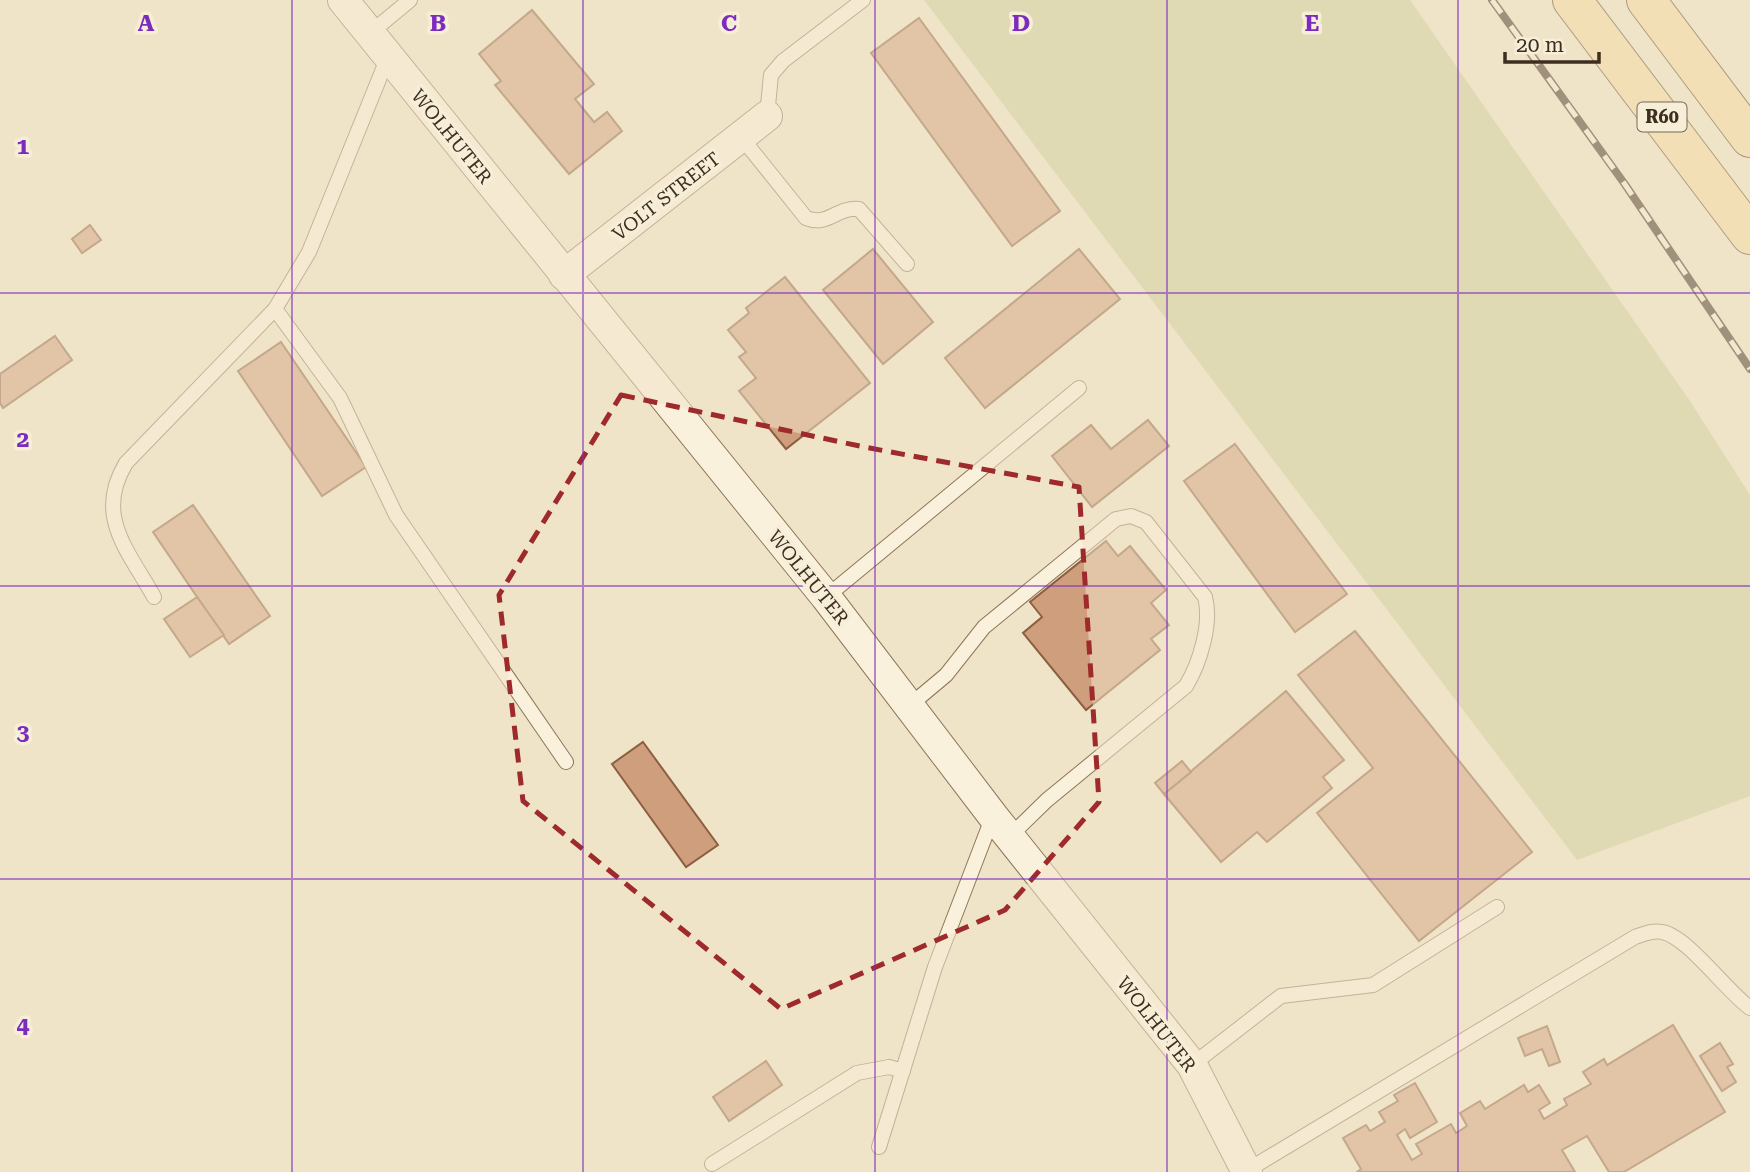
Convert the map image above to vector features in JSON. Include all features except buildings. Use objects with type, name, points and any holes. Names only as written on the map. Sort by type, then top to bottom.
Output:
[{"type":"main road","name":"R60","points":[[1572,0],[1750,235]]},
{"type":"main road","points":[[1646,0],[1748,132]]},
{"type":"street","name":"WOLHUTER","points":[[343,0],[825,597],[1001,827],[1192,1065],[1247,1171]]},
{"type":"street","name":"VOLT STREET","points":[[564,275],[767,116]]},
{"type":"lane","points":[[369,34],[410,0]]},
{"type":"lane","points":[[767,116],[771,75],[783,61],[863,0]]},
{"type":"lane","points":[[154,597],[116,527],[111,502],[114,482],[126,463],[275,309],[309,252],[388,57]]},
{"type":"lane","points":[[741,137],[806,218],[816,222],[829,218],[844,208],[859,209],[907,264]]},
{"type":"lane","points":[[275,309],[340,398],[396,514],[566,762]]},
{"type":"lane","points":[[825,597],[1079,388]]},
{"type":"lane","points":[[879,1147],[935,967],[1001,827],[1047,800],[1186,686],[1194,672],[1209,611],[1205,597],[1146,522],[1130,516],[1116,519],[984,627],[946,675],[909,706]]},
{"type":"lane","points":[[1192,1065],[1281,996],[1373,985],[1497,906]]},
{"type":"lane","points":[[1247,1171],[1635,937],[1653,931],[1670,934],[1684,945],[1750,1008]]},
{"type":"lane","points":[[712,1164],[857,1073],[889,1067],[903,1071]]},
{"type":"highlighted area","points":[[621,395],[864,447],[1079,487],[1099,802],[1005,910],[781,1009],[523,801],[499,595]]},
{"type":"green space","points":[[924,0],[1410,0],[1690,401],[1750,495],[1750,796],[1577,860]]},
{"type":"railway","points":[[1492,0],[1624,183],[1750,369]]}]
